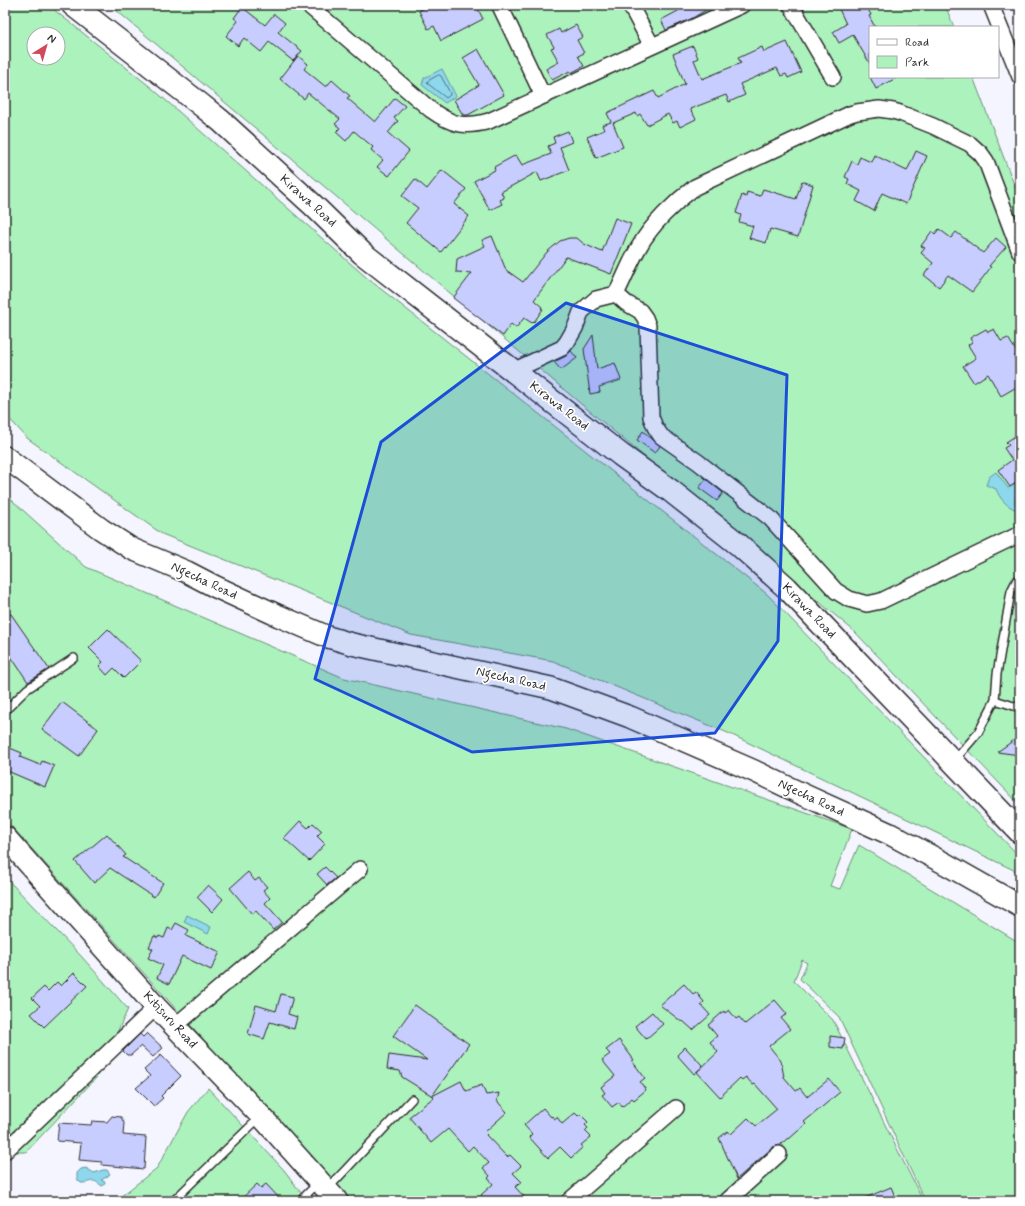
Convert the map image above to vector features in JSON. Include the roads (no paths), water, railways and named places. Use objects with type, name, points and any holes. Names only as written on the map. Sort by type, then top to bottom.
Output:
[{"type":"main road","name":"Kirawa Road","points":[[73,5],[216,117],[314,206],[362,253],[621,455],[671,491],[738,544],[787,588],[1020,832]]},
{"type":"main road","name":"Ngecha Road","points":[[5,457],[100,529],[132,549],[187,572],[286,619],[328,637],[352,644],[551,688],[630,717],[734,762],[890,834],[1020,906]]},
{"type":"main road","name":"Kitisuru Road","points":[[5,837],[156,1007],[261,1116],[331,1195]]},
{"type":"street","points":[[308,5],[443,119],[454,123],[469,125],[489,121],[742,5]]},
{"type":"street","points":[[630,5],[652,46]]},
{"type":"street","points":[[791,5],[833,77]]},
{"type":"street","points":[[991,5],[1020,77]]},
{"type":"street","points":[[500,6],[543,96]]},
{"type":"street","points":[[616,294],[639,246],[667,212],[695,187],[850,114],[868,110],[886,109],[900,113],[945,132],[976,148],[986,161],[1020,252]]},
{"type":"street","points":[[513,371],[562,348],[575,328],[581,312],[596,299],[616,294]]},
{"type":"street","points":[[616,294],[640,312],[645,318],[648,326],[651,417],[661,436],[698,462],[770,518],[836,591],[842,595],[849,599],[867,604],[881,601],[1020,534]]},
{"type":"street","points":[[175,1026],[360,868]]},
{"type":"street","points":[[5,1151],[156,1007]]},
{"type":"street","points":[[569,1201],[676,1108]]},
{"type":"street","points":[[727,1201],[779,1154]]},
{"type":"lane","points":[[953,762],[978,733],[995,700],[997,674],[1011,591],[1016,581],[1020,579]]},
{"type":"lane","points":[[5,711],[27,689],[74,658]]},
{"type":"lane","points":[[995,700],[1020,708]]},
{"type":"lane","points":[[300,1201],[331,1195],[334,1182],[412,1099]]},
{"type":"lane","points":[[173,1201],[261,1116]]},
{"type":"water","points":[[442,69],[456,96],[445,103],[422,85],[424,78]]},
{"type":"water","points":[[996,472],[1008,488],[1018,483],[1020,484],[1020,495],[1018,493],[1015,497],[1015,503],[1019,505],[1017,510],[1004,502],[996,489],[986,485],[989,477]]},
{"type":"water","points":[[187,915],[211,927],[208,934],[184,922]]},
{"type":"water","points":[[86,1168],[94,1173],[107,1170],[110,1174],[101,1180],[105,1182],[104,1185],[102,1186],[94,1181],[81,1183],[77,1179],[77,1173],[81,1169]]}]
